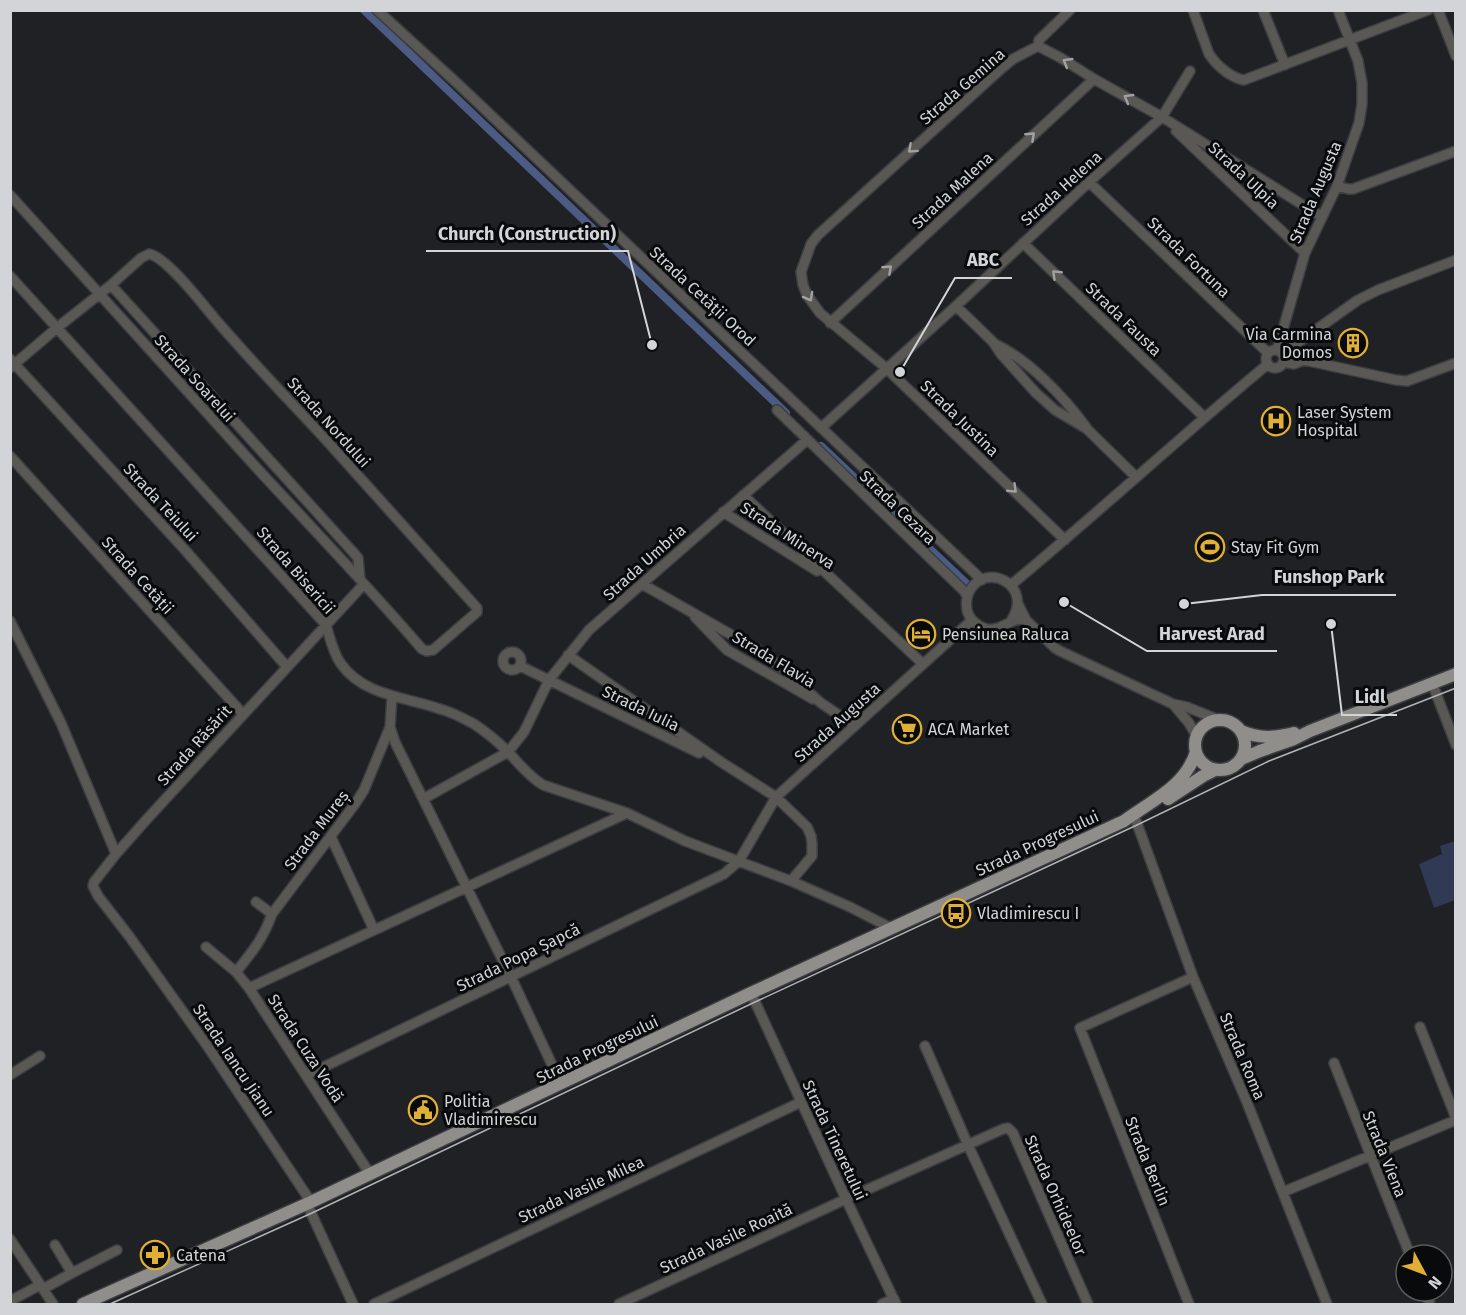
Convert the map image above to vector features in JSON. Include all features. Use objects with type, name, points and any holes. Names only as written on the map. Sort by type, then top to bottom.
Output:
[{"type":"main road","points":[[1241,759],[1455,674]]},
{"type":"main road","points":[[1241,731],[1245,750],[1236,764],[1223,771],[1205,766],[1201,762],[1195,746],[1197,737],[1206,725],[1219,720],[1231,723],[1241,731],[1264,738],[1310,731]]},
{"type":"main road","name":"Strada Progresului","points":[[1130,820],[1184,776],[1193,763],[1196,752]]},
{"type":"main road","name":"Strada Progresului","points":[[83,1305],[309,1203],[891,928],[1130,820],[1215,770]]},
{"type":"street","name":"Strada Cetății Orod","points":[[377,10],[981,580]]},
{"type":"street","points":[[1071,10],[1039,40],[1038,46],[1162,117],[1322,217]]},
{"type":"street","points":[[1193,10],[1209,54],[1216,63],[1235,78],[1244,80],[1414,13],[1428,10]]},
{"type":"street","points":[[1263,10],[1284,65]]},
{"type":"street","name":"Strada Augusta","points":[[1276,357],[1305,253],[1337,186],[1354,139],[1362,104],[1362,83],[1358,61],[1338,10]]},
{"type":"street","points":[[1438,10],[1455,56]]},
{"type":"street","name":"Strada Gemina","points":[[830,323],[812,304],[803,285],[801,272],[812,244],[827,227],[1002,68],[1013,59],[1038,46]]},
{"type":"street","name":"Strada Helena","points":[[821,428],[1162,117],[1190,71]]},
{"type":"street","name":"Strada Malena","points":[[830,323],[1094,79]]},
{"type":"street","name":"Strada Ulpia","points":[[1162,117],[1305,253]]},
{"type":"street","points":[[1337,186],[1353,189],[1455,151]]},
{"type":"street","name":"Strada Fortuna","points":[[1089,182],[1276,357]]},
{"type":"street","name":"Strada Soarelui","points":[[10,195],[362,581],[422,650]]},
{"type":"street","name":"Strada Fausta","points":[[1023,243],[1204,417]]},
{"type":"street","name":"Strada Nordului","points":[[12,364],[145,255],[151,254],[165,263],[477,608],[477,612],[433,650],[422,650]]},
{"type":"street","points":[[1011,585],[1276,357],[1358,300],[1455,260]]},
{"type":"street","name":"Strada Bisericii","points":[[10,276],[326,625],[337,657],[351,675],[368,687],[392,697],[419,702],[450,712],[486,732],[508,752],[521,768],[543,785],[627,813],[685,841],[791,881],[891,928]]},
{"type":"street","name":"Strada Soarelui","points":[[111,285],[358,558],[362,581]]},
{"type":"street","points":[[956,306],[993,342],[1018,375],[1055,410],[1087,429]]},
{"type":"street","name":"Strada Justina","points":[[830,323],[886,368],[1065,540]]},
{"type":"street","points":[[993,342],[1006,349],[1048,384],[1087,429],[1136,477]]},
{"type":"street","points":[[1276,357],[1294,364],[1304,360],[1407,381],[1455,363]]},
{"type":"street","name":"Strada Teiului","points":[[12,364],[185,550],[287,667]]},
{"type":"street","points":[[192,396],[203,386]]},
{"type":"street","name":"Strada Cezara","points":[[777,410],[967,596]]},
{"type":"street","points":[[742,495],[807,440]]},
{"type":"street","name":"Strada Cetății","points":[[10,456],[243,714]]},
{"type":"street","name":"Strada Umbria","points":[[508,752],[524,732],[549,680],[590,630],[742,495]]},
{"type":"street","name":"Strada Minerva","points":[[742,495],[923,664]]},
{"type":"street","name":"Strada Minerva","points":[[723,512],[837,584]]},
{"type":"street","points":[[1011,621],[1016,614],[1017,594],[1005,580],[989,577],[970,589],[967,596],[967,608],[972,620],[979,626],[996,629],[1018,618],[1026,620]]},
{"type":"street","name":"Strada Răsărit","points":[[129,936],[98,896],[93,886],[94,882],[116,854],[326,625],[362,581]]},
{"type":"street","name":"Strada Flavia","points":[[642,585],[758,650],[778,664],[821,703]]},
{"type":"street","points":[[1018,604],[1026,620],[1060,651],[1173,704],[1219,720]]},
{"type":"street","name":"Strada Flavia","points":[[690,612],[727,650],[821,703],[855,726]]},
{"type":"street","name":"Strada Augusta","points":[[739,861],[776,797],[972,620]]},
{"type":"street","points":[[10,621],[61,723],[116,854]]},
{"type":"street","name":"Strada Iulia","points":[[568,655],[721,762],[776,797],[807,827],[811,836],[812,856],[791,881]]},
{"type":"street","name":"Strada Iulia","points":[[520,666],[721,762]]},
{"type":"street","points":[[1432,683],[1455,745]]},
{"type":"street","points":[[392,697],[390,727],[394,742],[468,887],[561,1084]]},
{"type":"street","points":[[1173,704],[1190,723],[1197,737]]},
{"type":"street","name":"Strada Mureș","points":[[236,972],[258,944],[272,914],[364,790],[390,727]]},
{"type":"street","points":[[423,799],[508,752]]},
{"type":"street","points":[[249,988],[627,813]]},
{"type":"street","name":"Strada Roma","points":[[1130,820],[1328,1305]]},
{"type":"street","points":[[331,837],[374,930]]},
{"type":"street","name":"Strada Popa Șapcă","points":[[307,1075],[724,874],[739,861]]},
{"type":"street","points":[[256,902],[272,914]]},
{"type":"street","name":"Strada Iancu Jianu","points":[[129,936],[208,1047],[309,1203],[353,1305]]},
{"type":"street","name":"Strada Cuza Vodă","points":[[206,947],[236,972],[249,988],[370,1174]]},
{"type":"street","name":"Strada Berlin","points":[[1189,1305],[1080,1028],[1193,977]]},
{"type":"street","name":"Strada Tineretului","points":[[751,993],[895,1302]]},
{"type":"street","points":[[1283,1192],[1455,1119],[1420,1028]]},
{"type":"street","points":[[925,1046],[1041,1305]]},
{"type":"street","points":[[10,1075],[40,1056]]},
{"type":"street","name":"Strada Viena","points":[[1334,1063],[1405,1243]]},
{"type":"street","name":"Strada Vasile Milea","points":[[374,1305],[801,1102]]},
{"type":"street","name":"Strada Orhideelor","points":[[846,1199],[1008,1128],[1013,1133],[1088,1305]]},
{"type":"street","name":"Strada Vasile Roaită","points":[[619,1305],[846,1199]]},
{"type":"street","points":[[10,1239],[53,1305]]},
{"type":"street","points":[[55,1245],[72,1273]]},
{"type":"street","points":[[10,1300],[117,1250]]},
{"type":"street","points":[[882,1305],[895,1302]]},
{"type":"shaded area","points":[[1455,841],[1455,900],[1434,908],[1419,864],[1442,854],[1440,846]]},
{"type":"waterway","points":[[364,10],[786,413]]},
{"type":"waterway","points":[[821,446],[968,585]]},
{"type":"tram line","points":[[110,1304],[312,1213],[1269,761],[1456,688]]},
{"type":"place","name":"Via Carmina Domos","points":[[1353,343]]},
{"type":"place","name":"Church (Construction)","points":[[652,345]]},
{"type":"place","name":"ABC","points":[[900,372]]},
{"type":"place","name":"Laser System Hospital","points":[[1276,421]]},
{"type":"place","name":"Stay Fit Gym","points":[[1210,547]]},
{"type":"place","name":"Harvest Arad","points":[[1064,602]]},
{"type":"place","name":"Funshop Park","points":[[1184,604]]},
{"type":"place","name":"Lidl","points":[[1331,624]]},
{"type":"place","name":"Pensiunea Raluca","points":[[921,634]]},
{"type":"place","name":"ACA Market","points":[[907,729]]},
{"type":"place","name":"Vladimirescu I","points":[[956,913]]},
{"type":"place","name":"Politia Vladimirescu","points":[[423,1110]]},
{"type":"place","name":"Catena","points":[[155,1255]]}]
